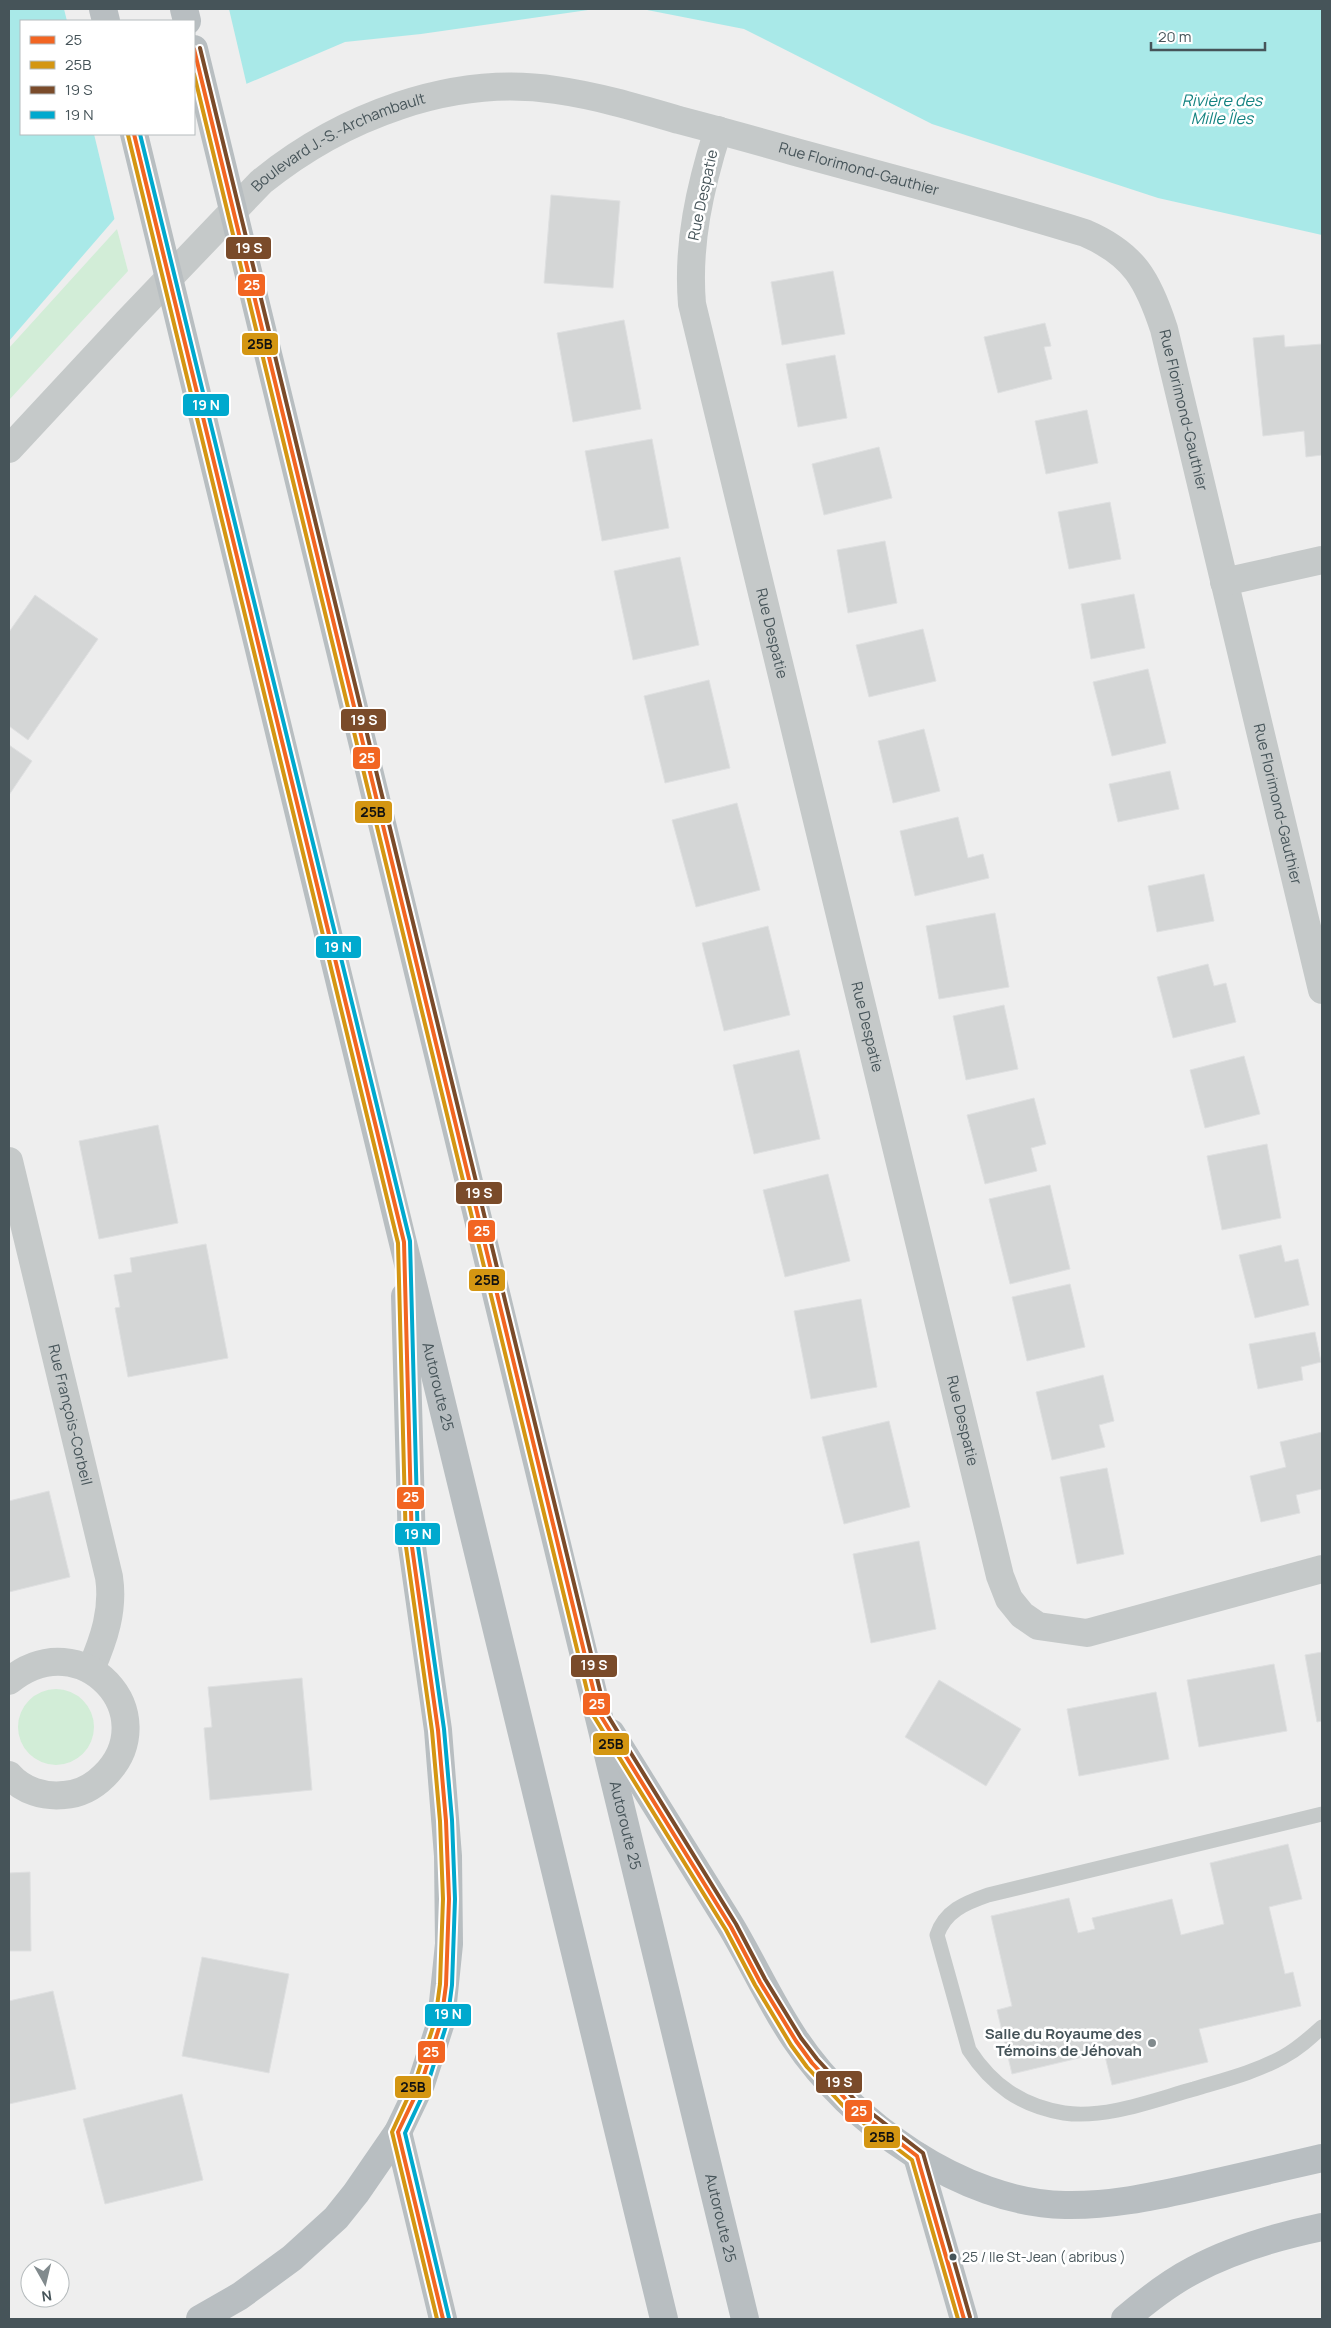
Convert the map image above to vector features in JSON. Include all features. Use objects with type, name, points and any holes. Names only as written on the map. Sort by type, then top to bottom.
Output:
[{"type":"highway","name":"Autoroute 25","points":[[195,52],[746,2319]]},
{"type":"highway","name":"Autoroute 25","points":[[134,135],[664,2319]]},
{"type":"highway","points":[[200,2319],[267,2278],[336,2218],[356,2193],[398,2132],[421,2084],[441,2022],[446,1984],[449,1899],[446,1821],[438,1730],[412,1547],[404,1242]]},
{"type":"highway","points":[[599,1713],[731,1926],[764,1989],[796,2041],[812,2063],[853,2107],[917,2156],[989,2191],[1022,2200],[1065,2205],[1093,2204],[1150,2197],[1322,2158]]},
{"type":"highway","points":[[398,2132],[443,2319]]},
{"type":"highway","points":[[917,2156],[964,2319]]},
{"type":"highway","points":[[1125,2319],[1169,2285],[1194,2270],[1266,2241],[1322,2227]]},
{"type":"street","name":"Boulevard J.-S.-Archambault","points":[[9,449],[261,182],[293,158],[344,127],[400,105],[445,94],[497,88],[533,87],[583,94],[718,130]]},
{"type":"street","name":"Rue Florimond-Gauthier","points":[[718,130],[1061,226],[1103,241],[1121,252],[1134,265],[1148,284],[1164,329],[1322,990]]},
{"type":"street","name":"Rue Despatie","points":[[718,130],[692,235],[690,281],[692,304],[1000,1576],[1009,1599],[1022,1615],[1038,1626],[1087,1633],[1322,1568]]},
{"type":"street","points":[[1224,582],[1322,560]]},
{"type":"street","name":"Rue François-Corbeil","points":[[9,1161],[109,1577],[111,1604],[109,1618],[91,1669]]},
{"type":"street","points":[[9,1681],[27,1668],[48,1661],[70,1661],[91,1669],[108,1684],[121,1703],[126,1726],[123,1748],[112,1768],[95,1785],[75,1794],[52,1796],[30,1791],[9,1775]]},
{"type":"lane","points":[[1322,1814],[988,1895],[969,1902],[951,1913],[940,1927],[937,1935],[968,2050],[991,2080],[1005,2091],[1040,2107],[1054,2111],[1088,2113],[1114,2110],[1262,2068],[1284,2057],[1306,2042],[1322,2027]]},
{"type":"green space","points":[[117,229],[128,271],[9,400],[9,348]]},
{"type":"green space","points":[[56,1689],[71,1692],[83,1700],[91,1712],[94,1727],[91,1742],[83,1754],[71,1762],[56,1765],[41,1762],[29,1754],[21,1742],[18,1727],[21,1712],[29,1700],[41,1692]]},
{"type":"water","points":[[9,9],[595,9],[421,34],[345,42],[225,93],[195,20],[20,20],[20,135],[187,135],[9,341]]},
{"type":"water","name":"Rivière des Mille Îles","points":[[642,9],[1322,9],[1322,235],[1158,198],[932,124],[744,29]]},
{"type":"pier","points":[[64,9],[229,9],[247,86],[227,95],[195,129],[195,20],[67,20]]},
{"type":"pier","points":[[94,135],[190,135],[115,221]]},
{"type":"building","points":[[551,195],[620,201],[613,288],[544,283]]},
{"type":"building","points":[[833,271],[845,334],[782,345],[771,282]]},
{"type":"building","points":[[624,320],[641,409],[573,422],[557,333]]},
{"type":"building","points":[[1045,323],[1051,346],[1044,347],[1052,379],[998,393],[984,337]]},
{"type":"building","points":[[1284,335],[1285,347],[1322,344],[1322,455],[1306,457],[1304,431],[1263,436],[1253,338]]},
{"type":"building","points":[[835,355],[847,418],[798,427],[786,364]]},
{"type":"building","points":[[1087,410],[1098,463],[1046,474],[1035,421]]},
{"type":"building","points":[[652,439],[669,528],[602,541],[585,451]]},
{"type":"building","points":[[879,447],[892,498],[824,515],[812,464]]},
{"type":"building","points":[[1110,502],[1121,559],[1069,569],[1058,512]]},
{"type":"building","points":[[885,541],[897,603],[848,613],[837,550]]},
{"type":"building","points":[[680,557],[699,645],[633,660],[614,571]]},
{"type":"building","points":[[1134,594],[1145,648],[1091,659],[1081,604]]},
{"type":"building","points":[[35,595],[98,639],[28,740],[9,726],[9,632]]},
{"type":"building","points":[[923,629],[936,681],[869,697],[856,645]]},
{"type":"building","points":[[1148,669],[1166,743],[1112,756],[1093,682]]},
{"type":"building","points":[[709,680],[730,768],[665,783],[644,696]]},
{"type":"building","points":[[924,729],[940,791],[893,803],[878,741]]},
{"type":"building","points":[[9,745],[32,761],[9,795]]},
{"type":"building","points":[[1170,771],[1179,809],[1118,822],[1109,784]]},
{"type":"building","points":[[737,803],[760,890],[696,907],[672,820]]},
{"type":"building","points":[[958,817],[968,858],[983,854],[989,878],[915,896],[900,831]]},
{"type":"building","points":[[1204,874],[1214,921],[1157,932],[1148,886]]},
{"type":"building","points":[[995,913],[1009,987],[939,999],[926,926]]},
{"type":"building","points":[[768,926],[790,1015],[724,1031],[702,943]]},
{"type":"building","points":[[1208,964],[1214,986],[1226,983],[1236,1022],[1173,1038],[1157,977]]},
{"type":"building","points":[[1004,1005],[1018,1069],[966,1080],[953,1016]]},
{"type":"building","points":[[799,1050],[820,1139],[754,1154],[733,1065]]},
{"type":"building","points":[[1244,1056],[1260,1114],[1205,1128],[1190,1070]]},
{"type":"building","points":[[1034,1098],[1046,1144],[1031,1148],[1037,1171],[985,1184],[967,1115]]},
{"type":"building","points":[[158,1125],[178,1223],[99,1239],[79,1141]]},
{"type":"building","points":[[1267,1144],[1281,1218],[1222,1230],[1207,1156]]},
{"type":"building","points":[[828,1174],[850,1261],[785,1277],[763,1190]]},
{"type":"building","points":[[1050,1185],[1070,1269],[1010,1284],[989,1199]]},
{"type":"building","points":[[206,1244],[228,1358],[128,1377],[115,1308],[120,1307],[114,1275],[132,1272],[130,1258]]},
{"type":"building","points":[[1281,1245],[1285,1262],[1298,1259],[1309,1305],[1255,1318],[1239,1255]]},
{"type":"building","points":[[1070,1284],[1085,1347],[1027,1361],[1012,1297]]},
{"type":"building","points":[[861,1299],[877,1387],[811,1399],[794,1311]]},
{"type":"building","points":[[1315,1332],[1321,1362],[1301,1367],[1303,1380],[1258,1389],[1249,1344]]},
{"type":"building","points":[[1103,1375],[1114,1421],[1099,1425],[1105,1447],[1052,1460],[1036,1392]]},
{"type":"building","points":[[889,1421],[910,1507],[844,1524],[822,1437]]},
{"type":"building","points":[[1322,1432],[1322,1489],[1296,1495],[1300,1513],[1261,1522],[1250,1476],[1286,1467],[1280,1442]]},
{"type":"building","points":[[1107,1468],[1124,1554],[1077,1564],[1060,1477]]},
{"type":"building","points":[[49,1491],[70,1577],[9,1592],[9,1501]]},
{"type":"building","points":[[919,1541],[936,1629],[871,1643],[853,1554]]},
{"type":"building","points":[[1322,1652],[1322,1721],[1317,1722],[1305,1655]]},
{"type":"building","points":[[1274,1664],[1287,1731],[1199,1747],[1187,1680]]},
{"type":"building","points":[[302,1678],[312,1790],[210,1800],[204,1728],[212,1727],[208,1687]]},
{"type":"building","points":[[939,1680],[1021,1729],[986,1786],[905,1737]]},
{"type":"building","points":[[1156,1692],[1169,1759],[1079,1776],[1067,1709]]},
{"type":"building","points":[[1288,1844],[1302,1899],[1269,1907],[1285,1974],[1293,1972],[1301,2006],[1199,2029],[1208,2062],[1112,2085],[1104,2052],[1012,2074],[997,2010],[1012,2006],[991,1916],[1069,1898],[1078,1933],[1095,1929],[1092,1918],[1172,1899],[1181,1935],[1224,1924],[1210,1863]]},
{"type":"building","points":[[30,1872],[31,1951],[9,1951],[9,1873]]},
{"type":"building","points":[[202,1957],[289,1974],[269,2073],[182,2056]]},
{"type":"building","points":[[53,1991],[76,2089],[9,2104],[9,2001]]},
{"type":"building","points":[[182,2094],[203,2180],[105,2204],[83,2119]]},
{"type":"transit line","points":[[200,48],[605,1711],[736,1924],[765,1979],[801,2038],[817,2059],[857,2102],[923,2153],[970,2317]]},
{"type":"transit line","name":"25","points":[[195,53],[599,1713],[731,1927],[760,1982],[796,2041],[812,2063],[853,2107],[917,2156],[964,2319]]},
{"type":"transit line","name":"25B","points":[[195,78],[593,1715],[726,1930],[755,1985],[791,2045],[807,2067],[849,2112],[912,2160],[958,2319]]},
{"type":"transit line","name":"25B","points":[[128,135],[398,1243],[406,1547],[432,1731],[440,1821],[443,1899],[440,1984],[435,2021],[415,2082],[392,2132],[437,2319]]},
{"type":"transit line","name":"25","points":[[134,135],[404,1242],[412,1547],[438,1730],[446,1821],[449,1899],[446,1985],[441,2022],[421,2084],[398,2132],[443,2319]]},
{"type":"transit line","points":[[140,135],[410,1241],[418,1546],[444,1729],[452,1820],[455,1899],[452,1985],[447,2023],[427,2086],[405,2133],[449,2318]]},
{"type":"place","name":"Salle du Royaume des Témoins de Jéhovah","points":[[1152,2043]]},
{"type":"place","name":"25 / Ile St-Jean ( abribus )","points":[[953,2257]]}]
